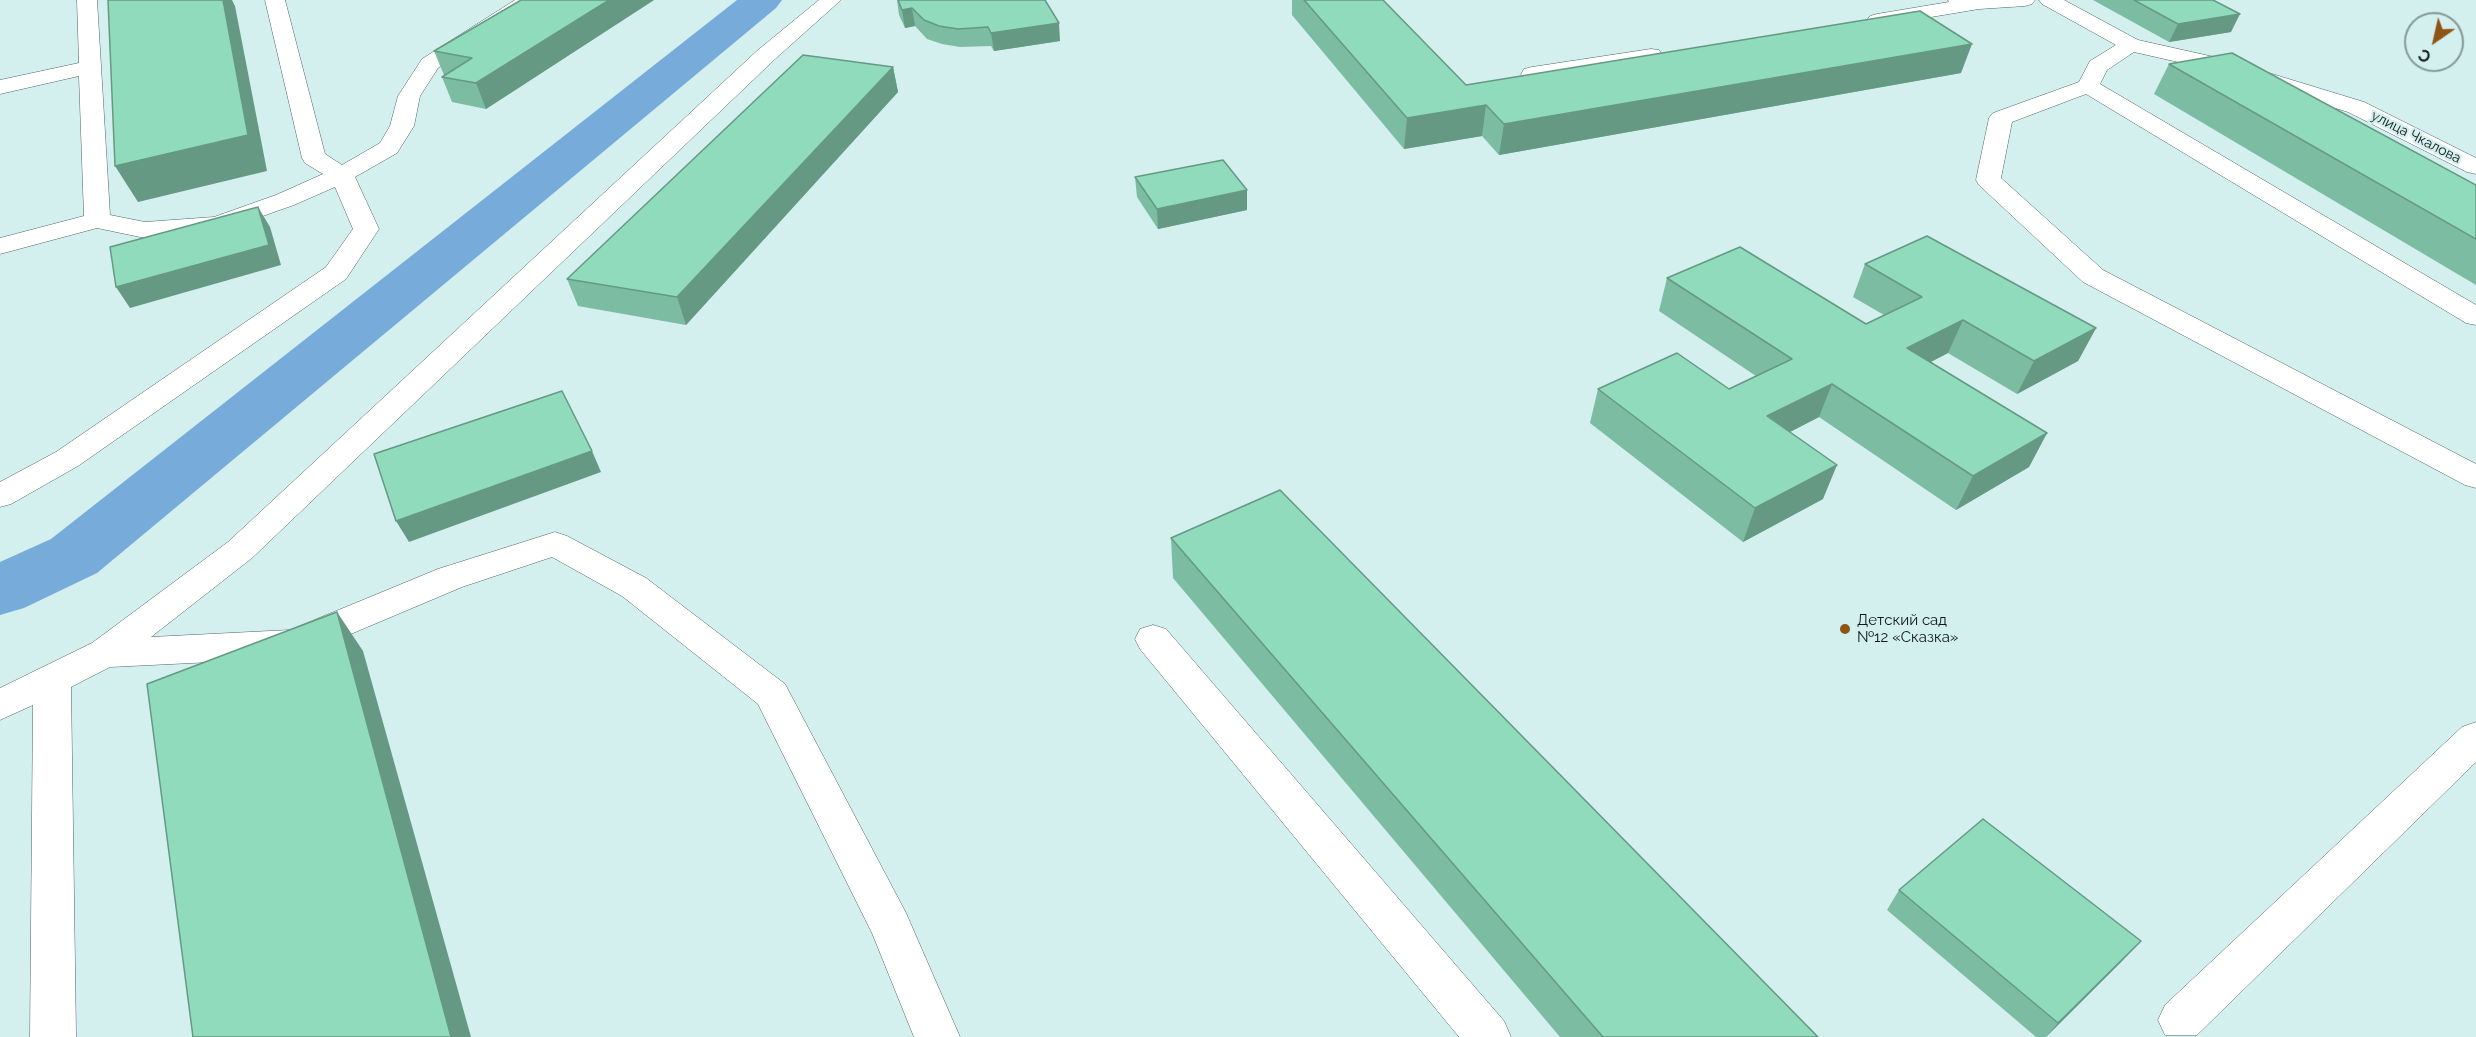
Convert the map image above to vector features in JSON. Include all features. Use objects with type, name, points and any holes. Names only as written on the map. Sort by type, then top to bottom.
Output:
[{"type":"street","points":[[87,0],[97,220]]},
{"type":"street","points":[[0,496],[67,459],[336,273],[366,229],[342,175],[314,158],[275,0]]},
{"type":"street","points":[[0,246],[97,220],[145,230],[217,224],[285,200],[342,175],[389,148],[402,126],[409,96],[430,64],[529,0]]},
{"type":"street","points":[[0,705],[105,653],[240,550],[766,55],[831,0]]},
{"type":"street","points":[[1861,22],[1968,2],[2025,0]]},
{"type":"street","name":"улица Чкалова","points":[[2049,0],[2131,45],[2215,64],[2356,107],[2476,167]]},
{"type":"street","points":[[2131,45],[2098,66],[2088,86],[2001,118],[1988,180],[2093,276],[2476,477]]},
{"type":"street","points":[[1532,74],[1673,52]]},
{"type":"street","points":[[0,87],[90,67]]},
{"type":"street","points":[[2088,86],[2476,317]]},
{"type":"street","points":[[105,653],[294,644],[450,578],[555,544],[634,587],[772,694],[891,927],[936,1037]]},
{"type":"street","points":[[1153,639],[1488,1037]]},
{"type":"street","points":[[52,679],[53,1037]]},
{"type":"street","points":[[2181,1020],[2476,738]]},
{"type":"building","points":[[108,0],[223,0],[248,135],[115,166]]},
{"type":"building","points":[[521,0],[609,0],[476,83],[442,77],[472,58],[434,51]]},
{"type":"building","points":[[898,0],[1045,0],[1059,23],[991,33],[988,27],[958,29],[939,26],[924,20],[912,8],[902,10]]},
{"type":"building","points":[[1304,0],[1383,0],[1466,85],[1920,11],[1972,44],[1504,124],[1486,105],[1407,118]]},
{"type":"building","points":[[2134,0],[2213,0],[2240,14],[2178,24]]},
{"type":"building","points":[[2232,53],[2476,185],[2476,239],[2169,64]]},
{"type":"building","points":[[803,55],[893,67],[677,297],[567,279]]},
{"type":"building","points":[[1223,160],[1247,190],[1157,209],[1135,177]]},
{"type":"building","points":[[258,207],[269,245],[116,287],[110,247]]},
{"type":"building","points":[[1927,236],[2096,328],[2034,361],[1963,320],[1907,348],[2047,433],[1973,476],[1832,384],[1767,416],[1837,465],[1755,508],[1598,389],[1677,353],[1729,389],[1792,359],[1667,278],[1740,247],[1866,324],[1922,297],[1865,264]]},
{"type":"building","points":[[562,391],[592,451],[396,521],[374,454]]},
{"type":"building","points":[[1280,490],[1818,1037],[1603,1037],[1171,538]]},
{"type":"building","points":[[337,612],[451,1037],[193,1037],[147,684]]},
{"type":"building","points":[[1983,819],[2141,941],[2058,1023],[1899,890]]},
{"type":"waterway","points":[[0,590],[74,556],[762,0]]},
{"type":"place","name":"Детский сад №12 «Сказка»","points":[[1845,629]]}]
